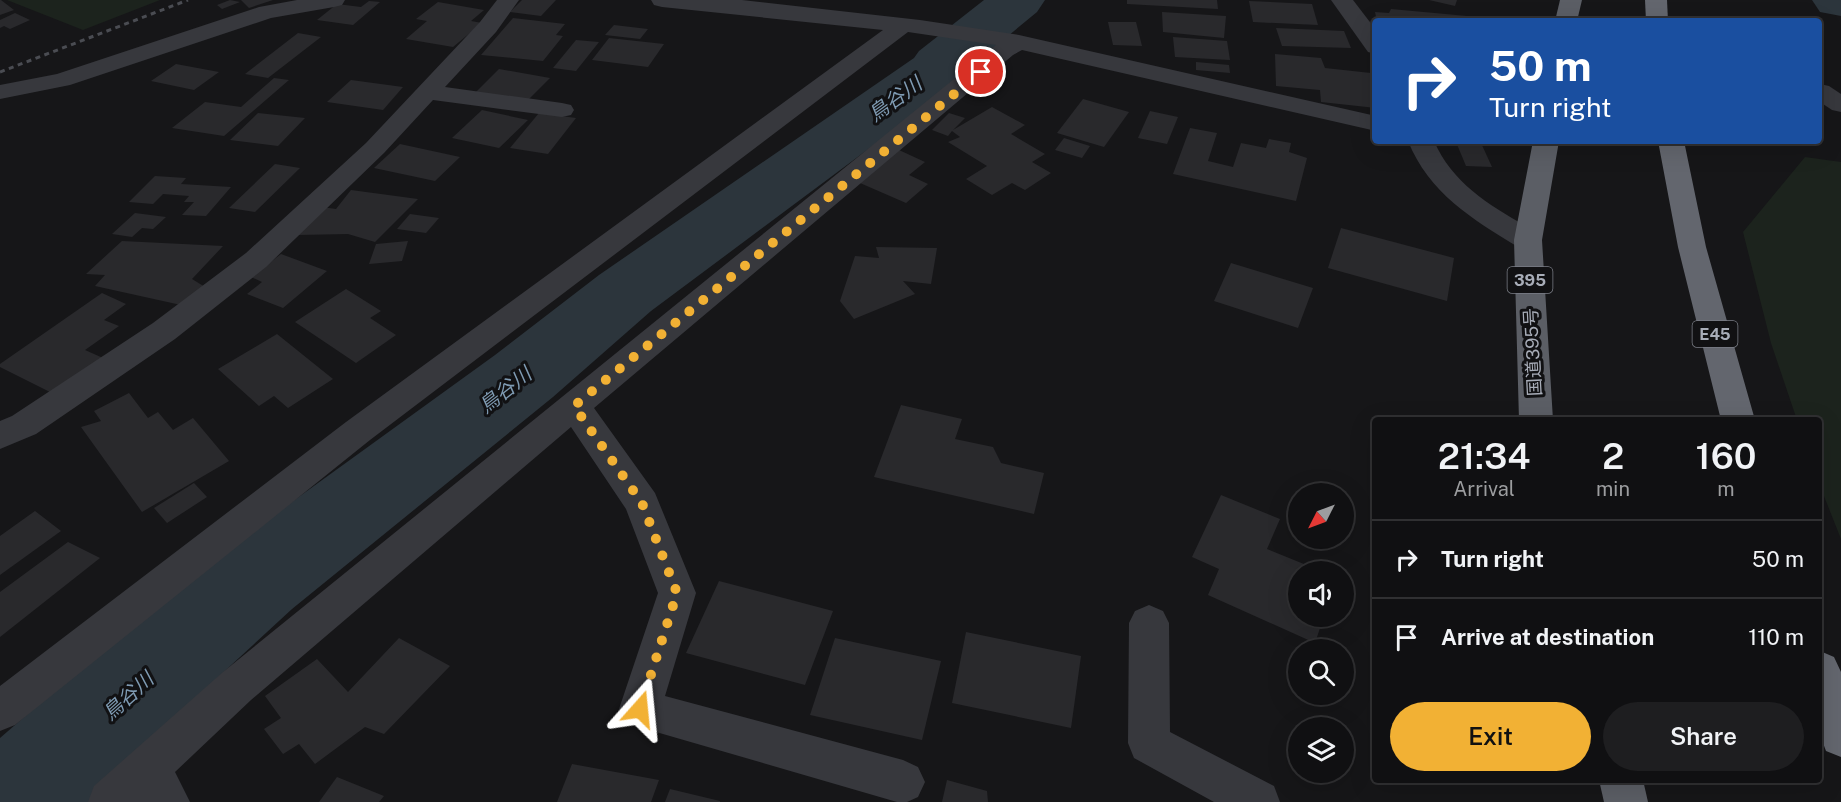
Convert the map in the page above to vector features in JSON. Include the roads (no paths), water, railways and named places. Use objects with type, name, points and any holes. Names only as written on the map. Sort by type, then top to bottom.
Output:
[{"type":"highway","points":[[1567,18],[1571,0]]},
{"type":"highway","points":[[1656,0],[1657,18]]},
{"type":"highway","name":"国道395号","points":[[1536,417],[1528,240],[1545,144]]},
{"type":"highway","name":"E45","points":[[1672,144],[1692,247],[1737,417]]},
{"type":"highway","points":[[1822,676],[1841,736]]},
{"type":"highway","points":[[1622,783],[1626,802]]},
{"type":"street","points":[[0,92],[62,80],[267,12],[334,0]]},
{"type":"street","points":[[0,436],[24,425],[164,331],[256,260],[375,148],[488,27],[501,6],[508,0]]},
{"type":"street","points":[[662,0],[912,26],[1007,40],[1372,123]]},
{"type":"street","points":[[1342,0],[1372,41]]},
{"type":"street","points":[[0,711],[358,431],[912,26]]},
{"type":"street","points":[[110,802],[158,785],[237,686],[1005,50],[1007,40]]},
{"type":"street","points":[[426,92],[562,110]]},
{"type":"street","points":[[1822,92],[1841,105]]},
{"type":"street","points":[[1422,144],[1426,157],[1466,202],[1528,240]]},
{"type":"street","points":[[574,406],[642,503],[677,593],[640,709],[903,782]]},
{"type":"street","points":[[1149,623],[1149,743],[1258,802]]},
{"type":"waterway","name":"鳥谷川","points":[[10,802],[140,682],[258,580],[524,376],[625,293],[936,70],[940,63],[1018,0]]},
{"type":"railway","points":[[0,72],[188,0]]}]
